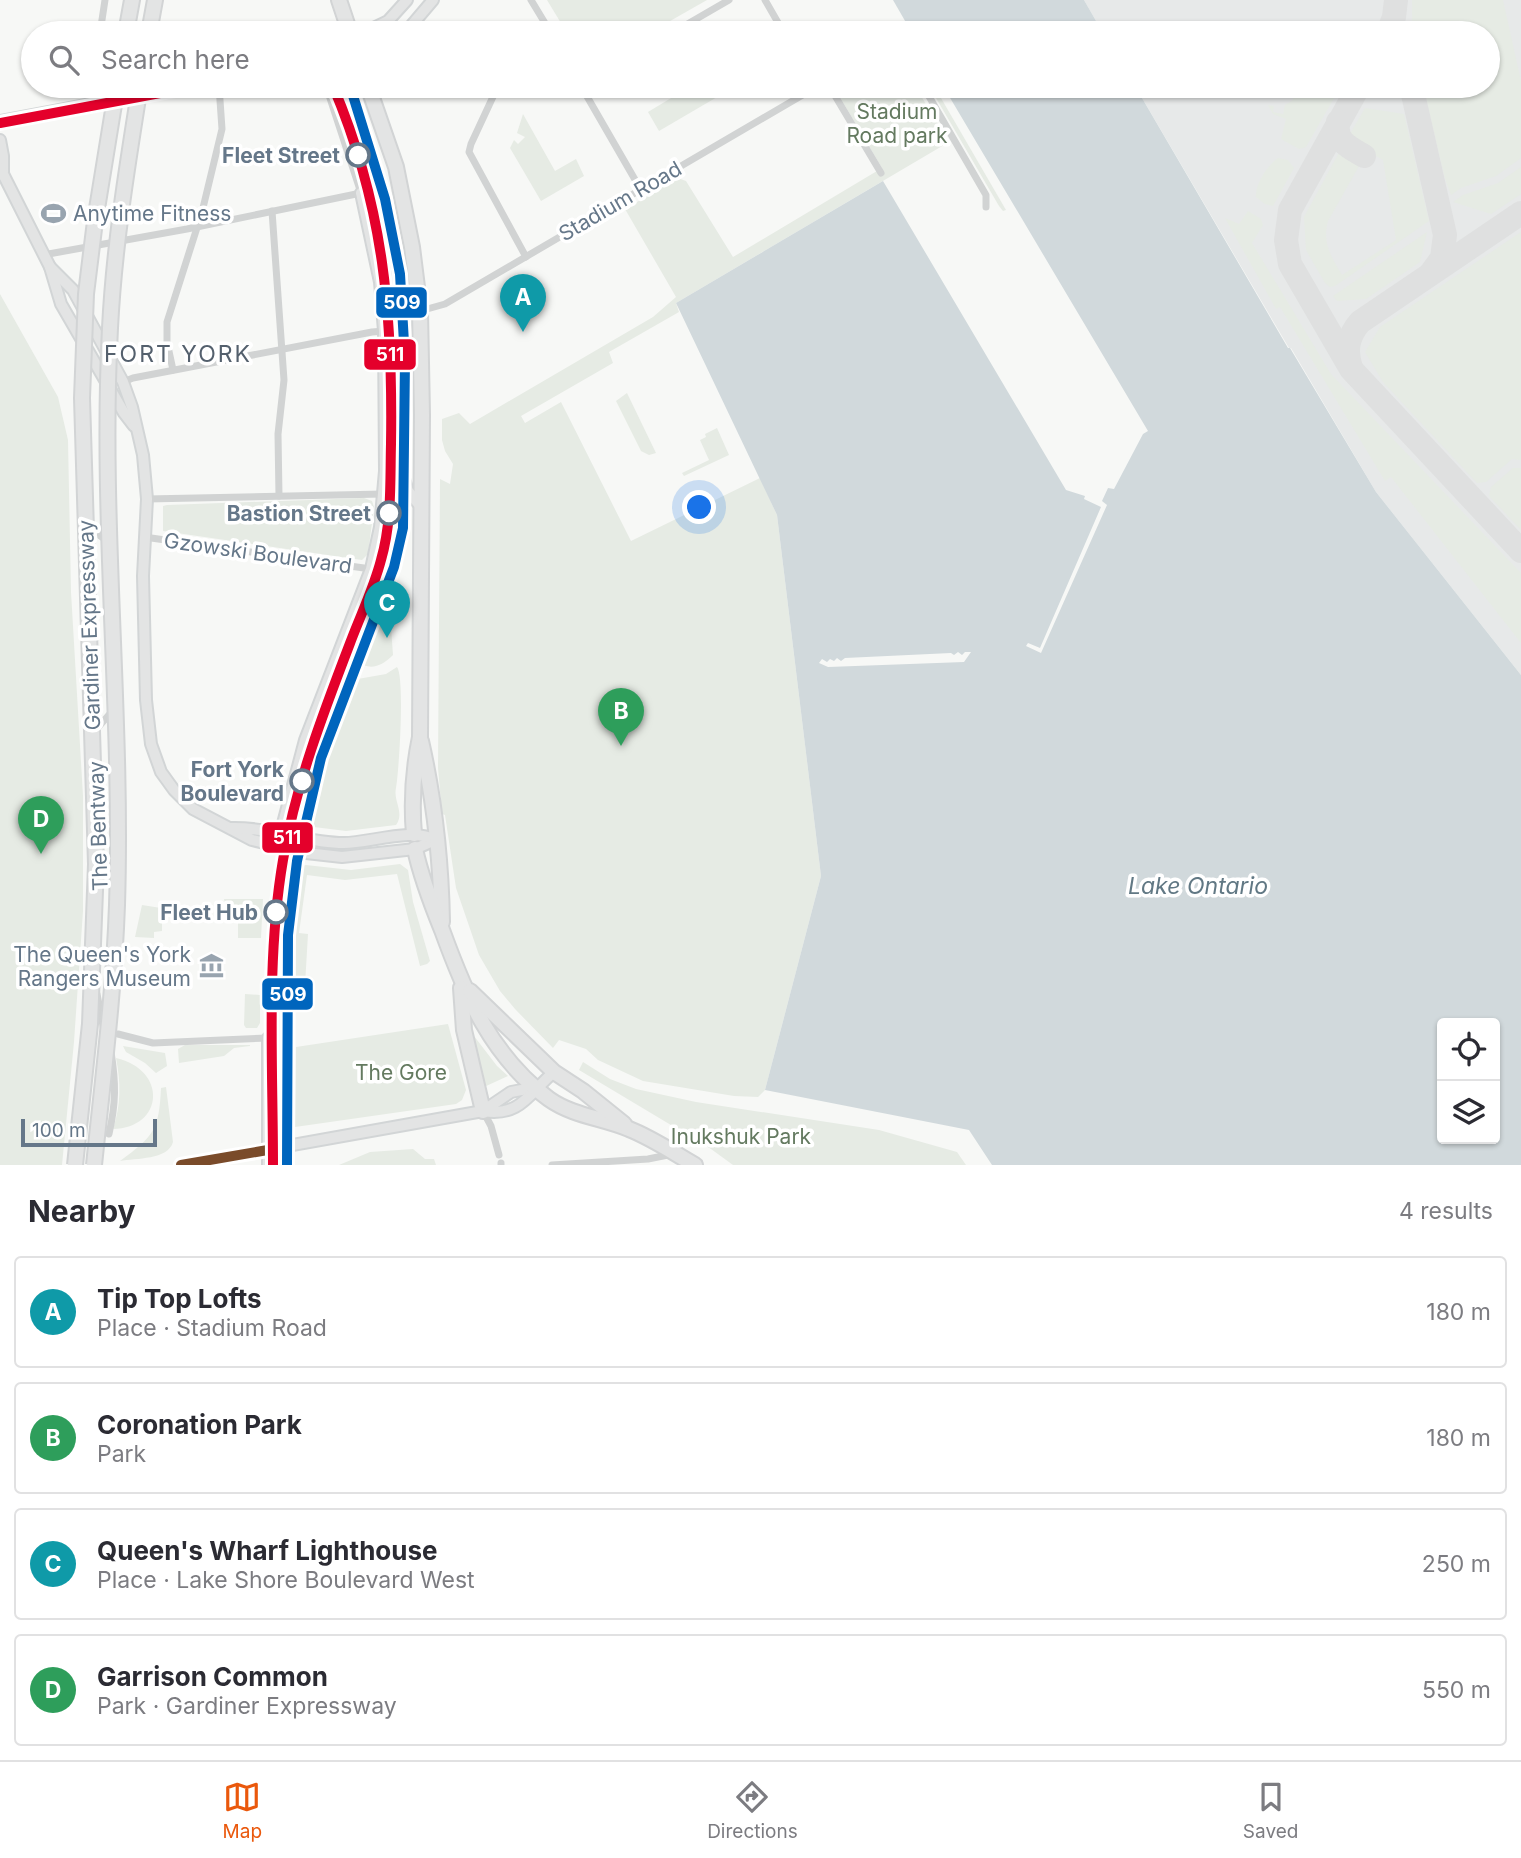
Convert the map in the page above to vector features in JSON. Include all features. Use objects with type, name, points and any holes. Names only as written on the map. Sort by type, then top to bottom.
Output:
[{"type":"highway","points":[[128,21],[132,0]]},
{"type":"highway","points":[[151,21],[155,0]]},
{"type":"highway","points":[[339,0],[346,21]]},
{"type":"highway","name":"Gardiner Expressway","points":[[75,1165],[90,1024],[96,864],[82,398],[84,337],[95,221],[115,98]]},
{"type":"highway","name":"Gardiner Expressway","points":[[94,1165],[109,1028],[117,905],[108,464],[110,330],[120,211],[138,98]]},
{"type":"highway","points":[[372,98],[399,179],[412,247],[420,311],[420,737],[412,781],[414,842],[422,881],[477,1015],[508,1060],[549,1099],[566,1108],[629,1129],[695,1165]]},
{"type":"highway","points":[[420,737],[428,769],[441,883],[442,930]]},
{"type":"highway","points":[[464,982],[554,1072],[603,1106],[629,1129]]},
{"type":"highway","points":[[464,982],[464,1030],[483,1111]]},
{"type":"street","points":[[102,21],[105,0]]},
{"type":"street","points":[[388,21],[407,0]]},
{"type":"street","points":[[415,21],[433,0]]},
{"type":"street","points":[[531,0],[543,21]]},
{"type":"street","points":[[693,21],[729,0]]},
{"type":"street","points":[[765,0],[777,21]]},
{"type":"street","points":[[103,98],[104,102]]},
{"type":"street","points":[[0,121],[125,98]]},
{"type":"street","points":[[173,370],[167,342],[167,322],[198,227],[222,129],[220,98]]},
{"type":"street","points":[[276,846],[305,740],[371,569],[377,545],[385,471],[384,331],[380,282],[361,193],[330,98]]},
{"type":"street","points":[[350,98],[373,169],[384,214],[398,314],[401,470],[408,491],[421,506]]},
{"type":"street","points":[[492,98],[469,152],[526,257]]},
{"type":"street","points":[[588,98],[641,190]]},
{"type":"street","name":"Stadium Road","points":[[420,311],[442,306],[796,98]]},
{"type":"street","points":[[836,98],[881,173]]},
{"type":"street","points":[[930,98],[986,195],[986,207]]},
{"type":"street","points":[[0,140],[2,170],[50,267],[61,304],[124,413],[136,428]]},
{"type":"street","points":[[43,254],[198,227],[361,193]]},
{"type":"street","points":[[272,211],[284,380],[278,434],[279,496]]},
{"type":"street","points":[[50,267],[73,290],[123,382],[132,407],[143,454],[147,499],[144,537],[148,729],[154,758],[174,790],[211,820],[252,840],[306,853],[342,857],[414,842]]},
{"type":"street","points":[[123,382],[173,370],[384,331]]},
{"type":"street","points":[[147,499],[383,494]]},
{"type":"street","name":"The Bentway","points":[[76,497],[96,533],[113,546],[118,705],[95,729],[97,850],[102,872],[97,997],[116,1075],[116,1098],[109,1134]]},
{"type":"street","name":"Gzowski Boulevard","points":[[144,537],[371,569]]},
{"type":"street","points":[[231,828],[256,828],[316,841],[344,843],[430,844],[435,840]]},
{"type":"street","points":[[283,1000],[285,1165]]},
{"type":"street","points":[[118,1034],[153,1043],[268,1038],[268,1165]]},
{"type":"street","points":[[181,1165],[483,1111],[511,1092],[537,1087],[554,1072]]},
{"type":"street","points":[[483,1111],[491,1126],[500,1161]]},
{"type":"street","points":[[552,1165],[639,1160],[675,1153]]},
{"type":"shaded area","points":[[1084,0],[1521,0],[1521,675],[1376,492],[1142,98],[1500,98],[1500,21],[1096,21]]},
{"type":"green space","points":[[547,0],[707,0],[670,21],[560,21]]},
{"type":"green space","points":[[1412,0],[1503,0],[1521,81],[1521,158],[1496,176],[1461,188],[1451,195],[1426,98],[1500,98],[1500,21],[1412,21]]},
{"type":"green space","points":[[671,98],[715,98],[659,131],[648,112]]},
{"type":"green space","name":"Stadium Road park","points":[[840,98],[922,98],[949,142],[676,303],[679,312],[609,352],[613,363],[521,416],[525,423],[561,402],[631,541],[760,478],[777,515],[821,876],[765,1090],[758,1097],[734,1096],[643,1081],[598,1060],[586,1049],[559,1040],[553,1048],[515,1009],[500,991],[479,955],[456,888],[445,815],[442,814],[438,768],[440,479],[450,484],[453,464],[442,440],[442,419],[459,413],[470,424],[653,317],[676,297],[625,209],[678,178],[686,181],[733,257],[882,168]]},
{"type":"green space","points":[[936,98],[941,98],[1006,210],[1003,211]]},
{"type":"green space","points":[[1334,98],[1306,147],[1299,149],[1281,139],[1286,119],[1273,114],[1268,105],[1274,106],[1273,112],[1283,114],[1285,105],[1293,100]]},
{"type":"green space","points":[[1365,108],[1404,114],[1429,221],[1330,287],[1306,250],[1304,217],[1341,149],[1356,158],[1359,166],[1328,221],[1326,236],[1334,262],[1342,275],[1396,240],[1383,160],[1352,143],[1350,134]]},
{"type":"green space","points":[[523,114],[555,171],[576,159],[584,176],[541,201],[510,148],[514,140],[518,144],[525,137],[517,133]]},
{"type":"green space","points":[[1278,158],[1288,160],[1294,168],[1273,206],[1256,197],[1256,192],[1262,176]]},
{"type":"green space","points":[[1521,167],[1521,194],[1491,214],[1453,202],[1463,195],[1498,183]]},
{"type":"green space","points":[[1248,211],[1261,219],[1263,225],[1252,243],[1331,374],[1521,573],[1521,643],[1391,477],[1385,481],[1280,307],[1276,309],[1225,218],[1239,224]]},
{"type":"green space","points":[[1427,232],[1420,262],[1366,299],[1337,301],[1333,296]]},
{"type":"green space","points":[[1521,232],[1521,460],[1512,459],[1486,482],[1477,483],[1383,382],[1365,352],[1380,327]]},
{"type":"green space","points":[[0,294],[58,397],[68,440],[71,592],[83,796],[83,911],[62,1165],[0,1165]]},
{"type":"green space","points":[[627,393],[656,453],[649,455],[641,451],[616,401]]},
{"type":"green space","points":[[717,428],[729,455],[684,476],[682,473],[709,460],[700,440]]},
{"type":"green space","points":[[1513,468],[1521,468],[1521,530],[1489,496],[1491,487]]},
{"type":"green space","points":[[364,498],[372,501],[374,507],[368,554],[362,560],[163,531],[163,506],[167,505]]},
{"type":"green space","points":[[372,619],[385,622],[391,627],[393,655],[385,662],[372,667],[357,662]]},
{"type":"green space","points":[[397,667],[401,706],[396,793],[399,816],[396,825],[346,831],[306,826],[306,820],[302,819],[307,797],[313,778],[336,731],[352,680],[386,674]]},
{"type":"green space","points":[[400,864],[408,870],[413,902],[430,961],[420,966],[397,874],[345,880],[307,875],[299,933],[308,934],[305,985],[299,994],[289,994],[290,945],[302,866],[351,870]]},
{"type":"green space","points":[[224,899],[263,899],[261,938],[238,938],[238,911],[227,910]]},
{"type":"green space","points":[[142,905],[161,908],[162,931],[154,932],[154,938],[135,937]]},
{"type":"green space","points":[[245,994],[260,995],[260,1023],[257,1028],[246,1028],[244,1025]]},
{"type":"green space","name":"The Gore","points":[[448,1024],[466,1090],[462,1100],[456,1104],[295,1127],[296,1047]]},
{"type":"green space","points":[[474,1036],[497,1066],[508,1076],[484,1087]]},
{"type":"green space","points":[[185,1045],[250,1046],[234,1048],[224,1056],[179,1063],[178,1049]]},
{"type":"green space","points":[[123,1046],[165,1053],[167,1066],[156,1073],[126,1052]]},
{"type":"green space","points":[[116,1058],[133,1064],[145,1074],[151,1085],[153,1098],[150,1109],[142,1119],[130,1126],[113,1129],[119,1094]]},
{"type":"green space","name":"Inukshuk Park","points":[[583,1062],[610,1079],[636,1089],[696,1102],[879,1130],[957,1152],[966,1165],[733,1165],[579,1070]]},
{"type":"green space","points":[[166,1087],[173,1142],[170,1148],[158,1155],[120,1161],[152,1131],[159,1114],[161,1088]]},
{"type":"green space","points":[[413,1149],[425,1159],[434,1159],[436,1165],[339,1165],[370,1152]]},
{"type":"water","points":[[893,0],[1084,0],[1096,21],[905,21]]},
{"type":"water","name":"Lake Ontario","points":[[950,98],[1142,98],[1288,348],[1376,492],[1521,675],[1521,1165],[992,1165],[969,1130],[765,1090],[821,876],[777,515],[676,303],[883,181],[1066,490],[1085,496],[1084,499],[1101,507],[1040,648],[1028,643],[1026,646],[1041,653],[1107,505],[1102,501],[1108,488],[1114,489],[1143,434],[1148,431]],"holes":[[[958,652],[962,655],[971,652],[964,662],[828,667],[819,663],[822,659],[827,662],[837,658],[841,661],[845,658],[954,655]]]},
{"type":"taxiway","points":[[1392,21],[1396,0]]},
{"type":"taxiway","points":[[1352,98],[1290,210],[1286,240],[1290,264],[1351,369],[1521,551]]},
{"type":"taxiway","points":[[1414,98],[1445,235],[1442,258],[1431,273]]},
{"type":"taxiway","points":[[1338,122],[1341,139],[1348,147],[1364,156]]},
{"type":"taxiway","points":[[1351,368],[1349,344],[1360,322],[1521,213]]},
{"type":"transit line","name":"511","points":[[0,123],[133,98]]},
{"type":"transit line","name":"511","points":[[273,1165],[272,974],[283,860],[295,803],[312,748],[378,570],[385,546],[390,502],[390,351],[382,262],[364,174],[338,98]]},
{"type":"transit line","name":"509","points":[[287,1165],[288,935],[297,861],[321,758],[394,567],[403,528],[405,360],[400,274],[385,199],[354,98]]},
{"type":"transit line","points":[[181,1165],[285,1147],[285,1165]]},
{"type":"place","name":"Fleet Street","points":[[358,155]]},
{"type":"place","name":"Anytime Fitness","points":[[53,213]]},
{"type":"place","name":"Tip Top Lofts","points":[[523,332]]},
{"type":"place","name":"Bastion Street","points":[[389,513]]},
{"type":"place","name":"Queen's Wharf Lighthouse","points":[[387,638]]},
{"type":"place","name":"Coronation Park","points":[[621,746]]},
{"type":"place","name":"Fort York Boulevard","points":[[302,781]]},
{"type":"place","name":"Garrison Common","points":[[41,854]]},
{"type":"place","name":"Fleet Hub","points":[[276,912]]},
{"type":"place","name":"The Queen's York Rangers Museum","points":[[211,966]]},
{"type":"district","name":"FORT YORK","points":[[178,354]]}]
